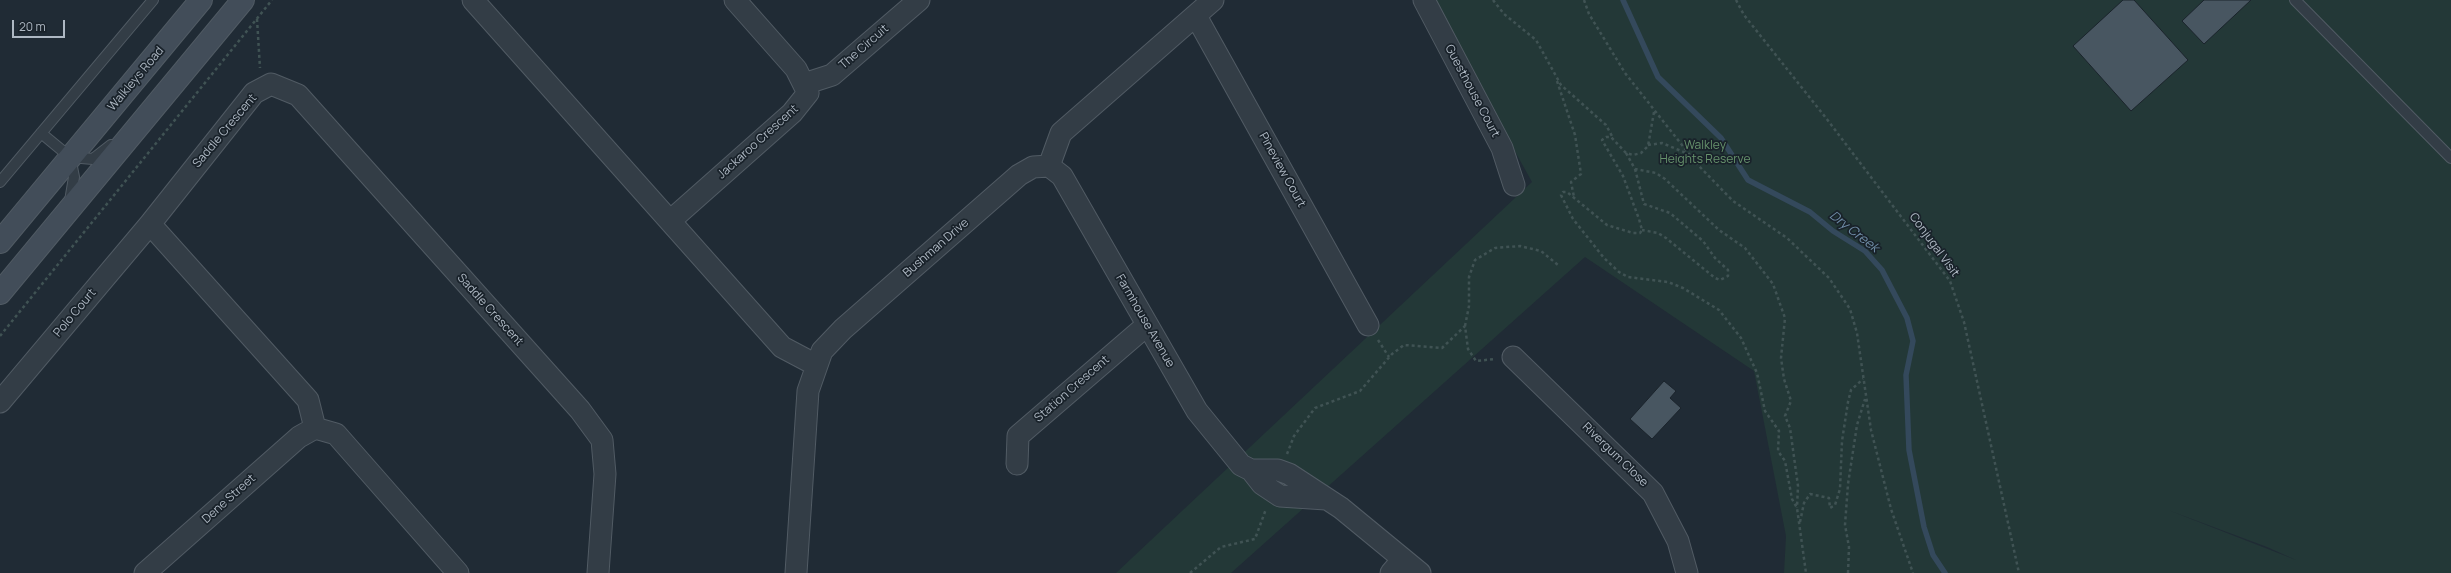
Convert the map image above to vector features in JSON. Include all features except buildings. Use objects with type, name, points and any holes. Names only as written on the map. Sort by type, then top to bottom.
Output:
[{"type":"main road","name":"Walkleys Road","points":[[0,242],[201,0]]},
{"type":"main road","points":[[0,293],[243,0]]},
{"type":"street","points":[[473,0],[782,347],[816,365]]},
{"type":"street","points":[[735,0],[796,69],[804,84]]},
{"type":"street","name":"The Circuit","points":[[804,84],[832,75],[918,0]]},
{"type":"street","points":[[1049,166],[1061,133],[1213,0]]},
{"type":"street","name":"Guesthouse Court","points":[[1424,0],[1502,148],[1514,185]]},
{"type":"street","name":"Pineview Court","points":[[1196,16],[1368,325]]},
{"type":"street","name":"Saddle Crescent","points":[[150,224],[254,93],[271,84],[298,95],[580,410],[602,440],[605,474],[598,573]]},
{"type":"street","name":"Jackaroo Crescent","points":[[670,221],[792,113],[808,93],[804,84]]},
{"type":"street","name":"Farmhouse Avenue","points":[[1049,166],[1062,176],[1197,411],[1241,465],[1251,470],[1262,484],[1272,493]]},
{"type":"street","name":"Bushman Drive","points":[[796,573],[808,391],[822,351],[844,329],[1020,175],[1033,167],[1049,166]]},
{"type":"street","points":[[150,224],[308,400],[314,428],[336,434],[450,570]]},
{"type":"street","name":"Polo Court","points":[[0,402],[150,224]]},
{"type":"street","name":"Station Crescent","points":[[1017,464],[1018,436],[1147,325]]},
{"type":"street","name":"Rivergum Close","points":[[1513,357],[1653,493],[1678,541],[1687,573]]},
{"type":"street","name":"Dene Street","points":[[145,573],[299,437],[314,428]]},
{"type":"street","points":[[1251,470],[1281,471],[1341,508],[1397,566],[1420,573]]},
{"type":"street","points":[[1272,493],[1280,496],[1326,499]]},
{"type":"lane","points":[[0,182],[152,0]]},
{"type":"lane","points":[[2294,0],[2451,158]]},
{"type":"lane","points":[[70,158],[93,159],[148,114]]},
{"type":"lane","points":[[41,133],[70,158],[73,168],[74,186],[68,212]]},
{"type":"path","points":[[0,336],[272,0]]},
{"type":"path","points":[[1493,0],[1504,14],[1536,40],[1556,77],[1573,97],[1606,125],[1614,141]]},
{"type":"path","points":[[1584,0],[1589,14],[1625,73],[1654,112],[1690,156],[1733,201],[1787,238],[1829,278],[1850,309],[1857,333],[1871,430],[1891,509],[1913,573]]},
{"type":"path","name":"Conjugal Visit","points":[[1736,0],[1744,16],[1826,118],[1950,281],[1964,322],[2019,573]]},
{"type":"path","points":[[257,19],[261,70]]},
{"type":"path","points":[[1556,77],[1560,96],[1567,108],[1575,135],[1580,174],[1571,182],[1572,193],[1577,201]]},
{"type":"path","points":[[1648,146],[1654,112]]},
{"type":"path","points":[[1642,230],[1623,176],[1603,145],[1602,140],[1606,137],[1611,137],[1626,153],[1635,169],[1644,204],[1670,214],[1703,240],[1715,258],[1728,270],[1728,276],[1720,280],[1715,278],[1658,233],[1642,230],[1633,233],[1607,225],[1567,192],[1563,192],[1561,195],[1573,219],[1604,258],[1619,272],[1628,277],[1668,282],[1683,288],[1719,310],[1734,328],[1755,366],[1766,411],[1779,431],[1778,451],[1785,461],[1792,499],[1797,508]]},
{"type":"path","points":[[1626,153],[1637,154],[1648,146],[1662,143],[1676,147],[1690,156]]},
{"type":"path","points":[[1635,169],[1656,173],[1665,179],[1719,230],[1745,248],[1773,284],[1785,318],[1781,358],[1784,379],[1791,401],[1785,416],[1790,428],[1798,486],[1797,508],[1806,573]]},
{"type":"path","points":[[1513,357],[1476,361],[1468,349],[1465,326],[1469,306],[1469,277],[1475,260],[1494,248],[1520,246],[1541,251],[1558,265]]},
{"type":"path","points":[[1281,471],[1294,436],[1315,408],[1360,390],[1392,354],[1404,345],[1442,348],[1465,326]]},
{"type":"path","points":[[1800,522],[1804,503],[1810,494],[1829,498],[1830,508],[1835,505],[1840,489],[1842,441],[1848,402],[1851,390],[1863,379]]},
{"type":"path","points":[[1848,573],[1849,547],[1845,525],[1848,484],[1858,425],[1866,397]]},
{"type":"path","points":[[1190,573],[1221,547],[1255,539],[1272,493]]},
{"type":"green space","name":"Walkley Heights Reserve","points":[[1431,0],[2451,0],[2451,573],[1784,573],[1786,536],[1754,371],[1585,257],[1231,573],[1116,573],[1532,182]],"holes":[[[2168,510],[2267,547],[2296,560]]]},
{"type":"waterway","name":"Dry Creek","points":[[1623,0],[1658,77],[1721,138],[1748,180],[1810,212],[1833,231],[1865,251],[1882,270],[1907,318],[1913,341],[1906,375],[1909,450],[1924,527],[1933,555],[1945,573]]}]
